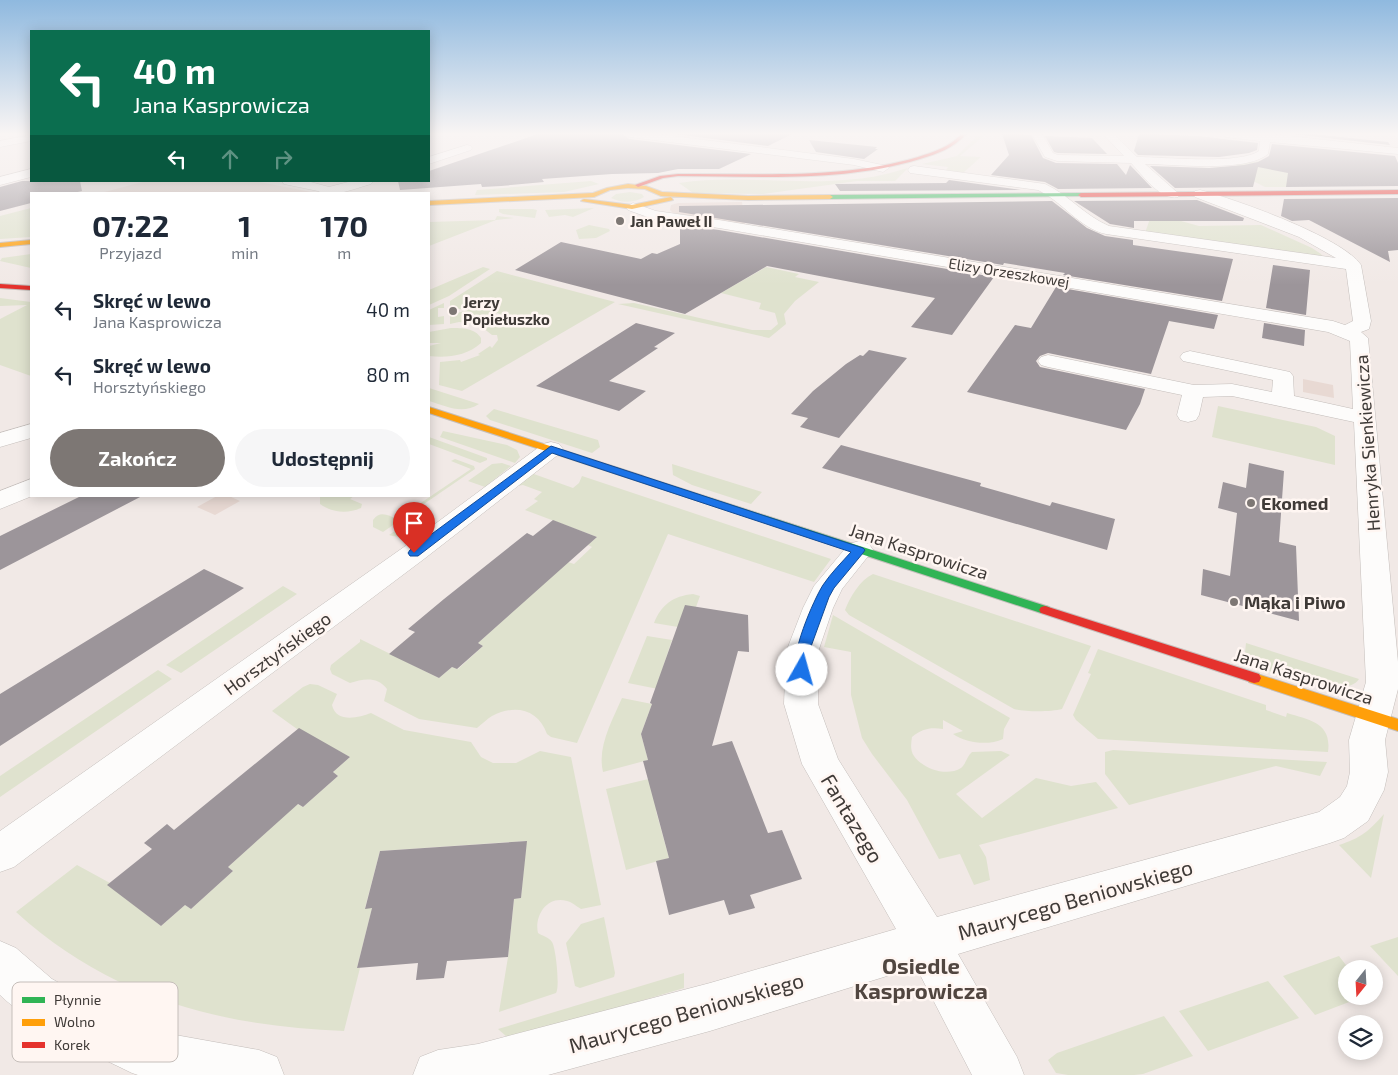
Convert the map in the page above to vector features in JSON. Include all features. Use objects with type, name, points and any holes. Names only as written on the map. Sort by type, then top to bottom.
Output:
[{"type":"street","points":[[300,184],[331,192],[357,184]]},
{"type":"street","points":[[594,198],[604,190],[640,184]]},
{"type":"street","points":[[430,203],[594,198],[610,206],[633,207],[655,197],[667,184]]},
{"type":"street","points":[[1034,184],[1056,196],[1093,225],[1106,230],[1353,265]]},
{"type":"street","points":[[1159,184],[1173,194]]},
{"type":"street","points":[[632,187],[655,197],[710,198],[1397,192]]},
{"type":"street","points":[[1200,194],[1271,221],[1324,244],[1340,252],[1353,265]]},
{"type":"street","name":"Elizy Orzeszkowej","points":[[655,197],[670,216]]},
{"type":"street","name":"Elizy Orzeszkowej","points":[[633,207],[653,215],[670,216],[1306,322],[1347,331]]},
{"type":"street","points":[[0,246],[30,242]]},
{"type":"street","name":"Henryka Sienkiewicza","points":[[1347,331],[1362,325],[1353,265]]},
{"type":"street","points":[[0,286],[30,288]]},
{"type":"street","name":"Henryka Sienkiewicza","points":[[1347,331],[1359,338],[1386,721]]},
{"type":"street","points":[[1190,357],[1283,376],[1283,400]]},
{"type":"street","points":[[1048,361],[1194,390],[1232,390],[1365,418]]},
{"type":"street","points":[[1188,415],[1194,390]]},
{"type":"street","name":"Jana Kasprowicza","points":[[430,410],[1386,721]]},
{"type":"street","points":[[0,440],[30,431]]},
{"type":"street","name":"Horsztyńskiego","points":[[0,854],[414,553],[551,449]]},
{"type":"street","points":[[0,501],[30,486]]},
{"type":"street","name":"Fantazego","points":[[859,550],[828,586],[818,608],[802,652],[801,704],[821,764],[907,906],[999,1075]]},
{"type":"street","name":"Maurycego Beniowskiego","points":[[438,1075],[478,1069],[710,1007],[926,942],[1330,826],[1354,809],[1365,790],[1369,772],[1367,740],[1386,721]]},
{"type":"street","points":[[0,964],[20,982]]},
{"type":"street","points":[[178,1059],[259,1075]]},
{"type":"shaded area","points":[[134,184],[271,184],[312,192],[105,192]]},
{"type":"shaded area","points":[[742,202],[745,225],[673,213],[670,210],[671,205],[678,203]]},
{"type":"shaded area","points":[[1303,379],[1333,385],[1334,398],[1303,392]]},
{"type":"shaded area","points":[[215,497],[231,497],[240,501],[215,515],[197,507]]},
{"type":"green space","points":[[551,184],[598,184],[564,192],[475,195],[477,190]]},
{"type":"green space","points":[[681,184],[834,184],[763,194],[693,193]]},
{"type":"green space","points":[[1259,184],[1290,184],[1290,187],[1265,187]]},
{"type":"green space","points":[[630,192],[642,194],[644,197],[628,202],[611,198],[616,194]]},
{"type":"green space","points":[[30,208],[30,237],[0,239],[0,216]]},
{"type":"green space","points":[[594,208],[573,217],[565,215],[549,217],[545,210]]},
{"type":"green space","points":[[499,209],[537,210],[535,218],[503,214],[499,212]]},
{"type":"green space","points":[[1152,213],[1199,226],[1261,225],[1312,248],[1321,254],[1323,258],[1145,233]]},
{"type":"green space","points":[[497,216],[514,218],[496,220],[430,246],[430,222],[495,220]]},
{"type":"green space","points":[[589,225],[609,229],[610,231],[596,238],[579,239],[576,230]]},
{"type":"green space","points":[[30,254],[30,268],[0,261],[2,258]]},
{"type":"green space","points":[[483,267],[490,269],[449,296],[430,305],[430,290]]},
{"type":"green space","points":[[766,267],[799,274],[795,277],[819,282],[795,301],[784,314],[786,324],[769,338],[618,304],[634,303],[752,330],[771,330],[778,324],[775,313],[759,309],[761,303],[721,293]]},
{"type":"green space","points":[[497,271],[615,302],[462,391],[439,385],[440,362],[460,360],[461,362],[480,355],[478,354],[490,346],[492,348],[498,340],[497,335],[492,335],[483,328],[516,320],[497,313],[480,327],[477,326],[479,324],[459,322],[450,324],[450,315],[468,310],[450,308],[450,301]]},
{"type":"green space","points":[[0,298],[30,302],[30,376],[0,365],[0,319],[27,305],[0,306]]},
{"type":"green space","points":[[444,303],[444,308],[438,308],[438,317],[444,316],[444,324],[430,325],[430,310]]},
{"type":"green space","points":[[451,328],[472,330],[481,338],[481,343],[470,351],[457,355],[430,356],[430,346],[441,343],[430,343],[430,332]]},
{"type":"green space","points":[[430,388],[479,404],[466,409],[454,409],[430,401]]},
{"type":"green space","points":[[1218,406],[1316,427],[1335,436],[1335,465],[1212,437]]},
{"type":"green space","points":[[494,409],[598,440],[600,447],[592,453],[490,420],[486,416]]},
{"type":"green space","points":[[443,431],[507,445],[517,450],[520,457],[515,463],[440,437]]},
{"type":"green space","points":[[430,437],[487,458],[487,460],[480,463],[430,444]]},
{"type":"green space","points":[[455,459],[474,466],[475,469],[383,532],[373,527],[373,520],[378,515],[384,514],[397,519],[471,469],[451,461]]},
{"type":"green space","points":[[502,463],[511,466],[485,487],[468,481],[492,464]]},
{"type":"green space","points":[[672,464],[762,492],[751,504],[692,485],[673,475]]},
{"type":"green space","points":[[531,473],[573,488],[579,483],[582,476],[831,559],[814,582],[668,534],[577,743],[551,737],[538,719],[525,711],[509,710],[501,712],[492,716],[477,728],[419,719],[384,701],[387,689],[379,682],[360,680],[350,683],[332,674],[331,665],[360,642],[360,639],[439,678],[452,667],[458,669],[483,646],[478,643],[568,562],[574,564],[592,547],[588,545],[597,537],[525,510],[538,501],[534,499],[542,492],[523,485],[517,486]]},
{"type":"green space","points":[[320,497],[353,497],[350,499],[362,504],[361,508],[345,512],[335,511],[320,504]]},
{"type":"green space","points":[[415,517],[436,525],[425,532],[413,536],[389,535]]},
{"type":"green space","points":[[873,574],[1091,646],[1062,709],[1025,711],[1014,709],[849,615],[845,610],[853,594],[864,580]]},
{"type":"green space","points":[[283,586],[297,594],[181,673],[166,665]]},
{"type":"green space","points":[[693,594],[700,596],[696,607],[678,627],[654,623],[660,611],[669,602],[679,597]]},
{"type":"green space","points":[[833,615],[1010,718],[1004,729],[1003,739],[997,741],[984,743],[964,740],[953,734],[963,731],[943,720],[943,729],[926,729],[912,737],[912,751],[918,761],[929,768],[942,772],[955,771],[961,768],[972,752],[1001,751],[1010,755],[956,794],[982,818],[1036,778],[1071,786],[1096,782],[1118,808],[979,845],[986,857],[990,880],[974,885],[960,854],[939,859],[907,800],[862,738],[851,695],[851,652],[824,647]]},
{"type":"green space","points":[[647,636],[672,640],[658,689],[628,683]]},
{"type":"green space","points":[[1246,643],[1359,679],[1351,685],[1338,687],[1322,686],[1286,677],[1244,662]]},
{"type":"green space","points":[[1098,649],[1266,705],[1266,710],[1286,717],[1287,713],[1318,724],[1327,735],[1328,752],[1098,739],[1076,720],[1073,715],[1091,674],[1088,673]]},
{"type":"green space","points":[[158,670],[172,679],[0,797],[0,776]]},
{"type":"green space","points":[[310,684],[318,685],[337,694],[332,705],[334,711],[343,717],[348,718],[371,713],[404,730],[471,742],[481,757],[493,763],[516,763],[540,751],[571,757],[601,905],[581,909],[571,902],[553,901],[540,914],[537,926],[538,933],[551,940],[555,952],[558,976],[556,993],[499,1012],[508,957],[514,899],[521,898],[526,841],[380,851],[365,908],[372,908],[357,968],[360,968],[344,1031],[298,1028],[253,1022],[210,1014],[178,1005],[178,982],[121,982],[90,966],[52,942],[16,912],[77,865],[110,883],[108,885],[161,926],[185,905],[191,909],[233,871],[228,867],[297,804],[303,807],[338,776],[333,772],[350,757],[297,729],[272,711],[303,687]]},
{"type":"green space","points":[[622,698],[652,704],[641,734],[648,760],[603,772],[602,753],[604,744]]},
{"type":"green space","points":[[1113,750],[1327,762],[1320,776],[1276,766],[1129,805],[1105,774],[1105,752]]},
{"type":"green space","points":[[657,777],[656,811],[669,858],[626,870],[606,789]]},
{"type":"green space","points":[[1384,814],[1371,878],[1339,845],[1353,840],[1364,833]]},
{"type":"green space","points":[[604,917],[615,973],[614,977],[580,988],[575,986],[566,943],[581,924]]},
{"type":"green space","points":[[1398,937],[1398,976],[1370,946]]},
{"type":"green space","points":[[1339,956],[1342,960],[1338,960],[1338,1005],[1341,1005],[1315,1015],[1283,976]]},
{"type":"green space","points":[[684,973],[684,988],[590,1016],[507,1037],[498,1029]]},
{"type":"green space","points":[[1268,981],[1299,1018],[1208,1051],[1179,1011]]},
{"type":"green space","points":[[1164,1016],[1193,1056],[1143,1074],[1134,1075],[1068,1075],[1056,1073],[1048,1060],[1057,1053]]},
{"type":"building","points":[[10,184],[81,184],[82,191],[30,192],[30,203],[0,211],[0,187]]},
{"type":"building","points":[[399,184],[479,184],[400,190]]},
{"type":"building","points":[[481,184],[521,184],[501,186],[482,187]]},
{"type":"building","points":[[835,184],[979,184],[1021,190],[840,191]]},
{"type":"building","points":[[1049,184],[1148,184],[1152,188],[1058,189]]},
{"type":"building","points":[[1171,184],[1254,184],[1253,187],[1175,188]]},
{"type":"building","points":[[1286,184],[1398,184],[1398,186],[1286,187]]},
{"type":"building","points":[[1398,198],[1398,250],[1388,251],[1390,262],[1309,220],[1292,221],[1281,216],[1284,199]]},
{"type":"building","points":[[1197,200],[1244,218],[1243,221],[1134,221],[1134,228],[1110,224],[1074,201]]},
{"type":"building","points":[[1052,201],[1087,228],[1105,236],[1133,240],[1133,245],[1233,259],[1222,301],[1063,275],[1065,273],[1004,263],[1003,265],[679,212],[679,206]]},
{"type":"building","points":[[680,225],[994,277],[952,335],[911,327],[935,298],[767,266],[685,314],[515,270],[561,242],[641,259],[652,253],[657,254],[680,244]]},
{"type":"building","points":[[1273,265],[1310,270],[1306,315],[1266,308]]},
{"type":"building","points":[[1056,287],[1218,315],[1214,329],[1169,321],[1151,374],[1048,353],[1040,356],[1036,361],[1040,367],[1145,389],[1140,404],[1126,430],[967,392],[1015,325],[1031,328]]},
{"type":"building","points":[[636,323],[675,333],[654,347],[658,348],[609,381],[646,391],[619,411],[536,386]]},
{"type":"building","points":[[1264,323],[1305,330],[1304,346],[1262,338]]},
{"type":"building","points":[[869,350],[907,358],[839,438],[800,427],[808,418],[791,414],[813,391],[846,364],[860,355],[863,356]]},
{"type":"building","points":[[841,445],[981,483],[980,486],[1050,506],[1052,502],[1115,519],[1107,550],[822,468]]},
{"type":"building","points":[[1249,463],[1284,471],[1279,542],[1296,546],[1299,621],[1201,595],[1203,569],[1230,576],[1237,513],[1218,508],[1223,482],[1246,488]]},
{"type":"building","points":[[79,497],[140,497],[0,570],[0,536]]},
{"type":"building","points":[[553,520],[597,537],[478,643],[483,646],[457,669],[452,667],[439,678],[389,654],[415,632],[408,629],[444,599],[527,533],[533,536]]},
{"type":"building","points":[[204,569],[244,588],[0,746],[0,694]]},
{"type":"building","points":[[685,605],[748,615],[749,652],[738,651],[712,746],[732,741],[768,833],[782,830],[802,879],[750,895],[755,908],[729,915],[724,900],[669,915],[656,861],[669,858],[643,761],[648,760],[641,734]]},
{"type":"building","points":[[299,728],[350,757],[333,772],[338,776],[303,807],[298,804],[228,867],[233,871],[191,909],[185,905],[161,926],[107,885],[152,849],[144,843],[167,824],[174,830]]},
{"type":"building","points":[[527,841],[521,898],[514,899],[508,957],[447,961],[444,978],[416,980],[418,963],[357,968],[372,908],[365,909],[380,851]]},
{"type":"traffic: fast","points":[[830,197],[1081,195]]},
{"type":"traffic: fast","points":[[639,478],[1045,610]]},
{"type":"traffic: slow","points":[[430,203],[594,195],[609,189],[628,186],[646,188],[661,194],[748,198],[830,197]]},
{"type":"traffic: slow","points":[[584,201],[632,207],[671,199]]},
{"type":"traffic: slow","points":[[0,245],[30,242]]},
{"type":"traffic: slow","points":[[430,410],[639,478]]},
{"type":"traffic: slow","points":[[1254,678],[1398,725]]},
{"type":"traffic: jam","points":[[1081,195],[1398,192]]},
{"type":"traffic: jam","points":[[0,286],[30,288]]},
{"type":"traffic: jam","points":[[1045,610],[1254,678]]},
{"type":"place","name":"Jan Paweł II","points":[[620,221]]},
{"type":"place","name":"Jerzy Popiełuszko","points":[[453,311]]},
{"type":"place","name":"Ekomed","points":[[1251,503]]},
{"type":"place","name":"Mąka i Piwo","points":[[1234,602]]},
{"type":"district","name":"Osiedle Kasprowicza","points":[[921,978]]},
{"type":"route","points":[[414,553],[523,468],[551,449],[859,550],[828,586],[802,652],[802,670]]}]
